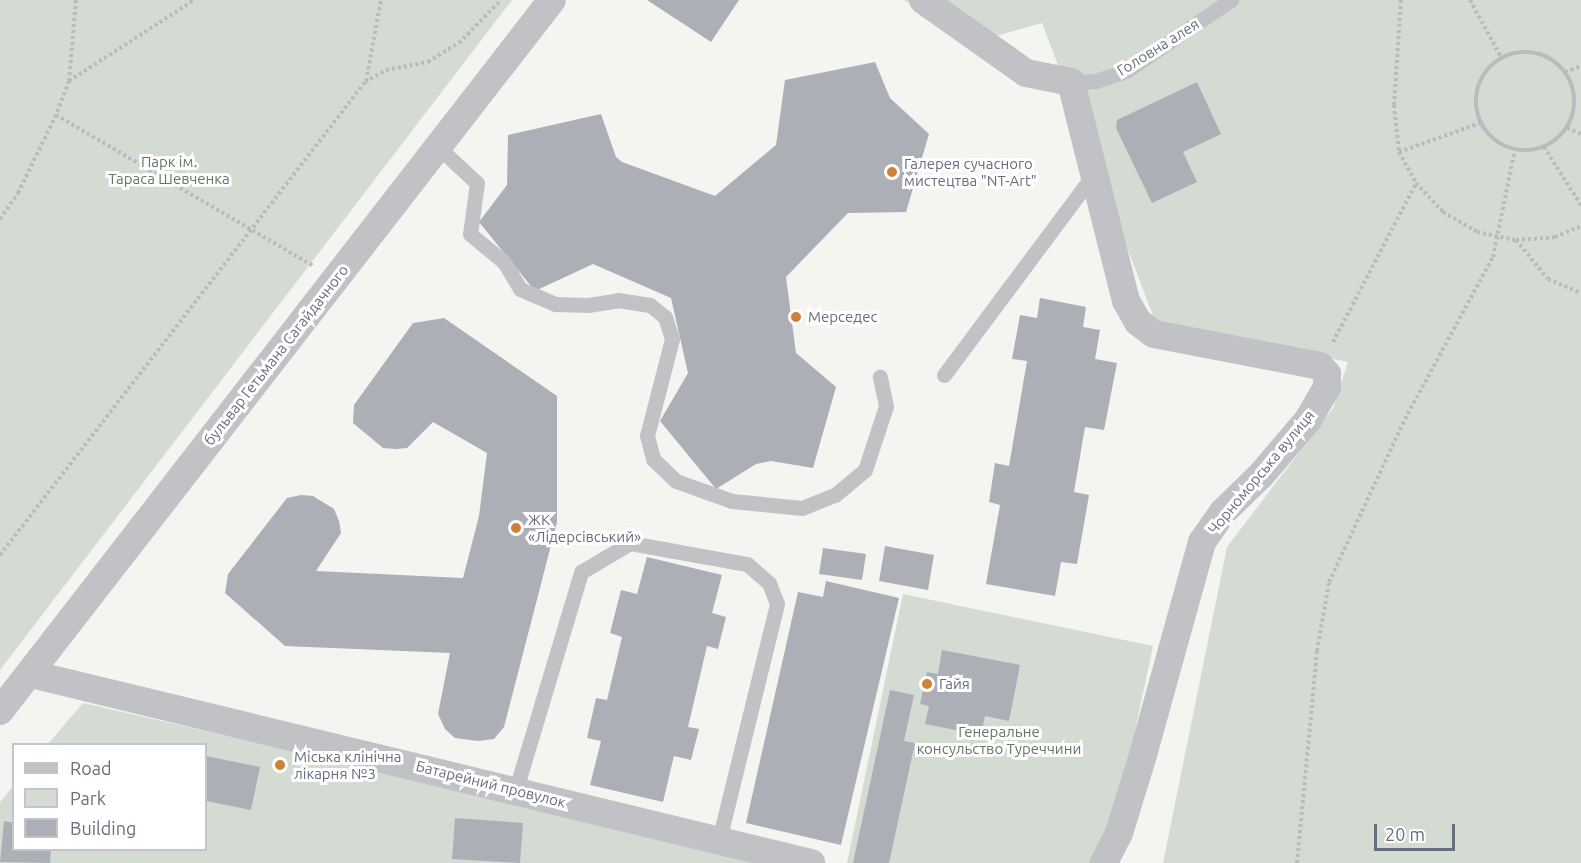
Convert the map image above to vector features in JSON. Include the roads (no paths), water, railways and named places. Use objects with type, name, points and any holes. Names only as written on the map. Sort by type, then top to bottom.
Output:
[{"type":"street","name":"бульвар Гетьмана Сагайдачного","points":[[0,711],[552,0]]},
{"type":"street","name":"Головна алея","points":[[923,0],[1026,73],[1071,82]]},
{"type":"street","points":[[1071,82],[1094,175]]},
{"type":"street","name":"Чорноморська вулиця","points":[[1094,175],[1126,301],[1138,322],[1154,334],[1320,366],[1327,374],[1327,387],[1307,421],[1261,475],[1223,512],[1202,542],[1119,833],[1104,863]]},
{"type":"street","name":"Батарейний провулок","points":[[31,674],[516,789],[811,863]]},
{"type":"lane","name":"Головна алея","points":[[1071,82],[1095,81],[1126,71],[1231,0]]},
{"type":"lane","points":[[437,146],[477,183],[470,234],[504,262],[520,289],[556,304],[588,305],[618,300],[650,305],[665,317],[672,339],[647,436],[653,459],[676,481],[732,501],[802,508],[835,495],[865,470],[886,406],[880,377]]},
{"type":"lane","points":[[944,375],[1094,175]]},
{"type":"lane","points":[[516,789],[581,572],[630,543],[747,564],[769,583],[777,604],[719,841]]},
{"type":"place","name":"Галерея сучасного мистецтва \"NT-Art\"","points":[[892,172]]},
{"type":"place","name":"Мерседес","points":[[796,317]]},
{"type":"place","name":"ЖК «Лідерсівський»","points":[[516,528]]},
{"type":"place","name":"Гайя","points":[[927,684]]},
{"type":"place","name":"Міська клінічна лікарня №3","points":[[280,765]]},
{"type":"park label","name":"Парк ім. Тараса Шевченка","points":[[169,170]]},
{"type":"park label","name":"Генеральне консульство Туреччини","points":[[999,740]]}]
